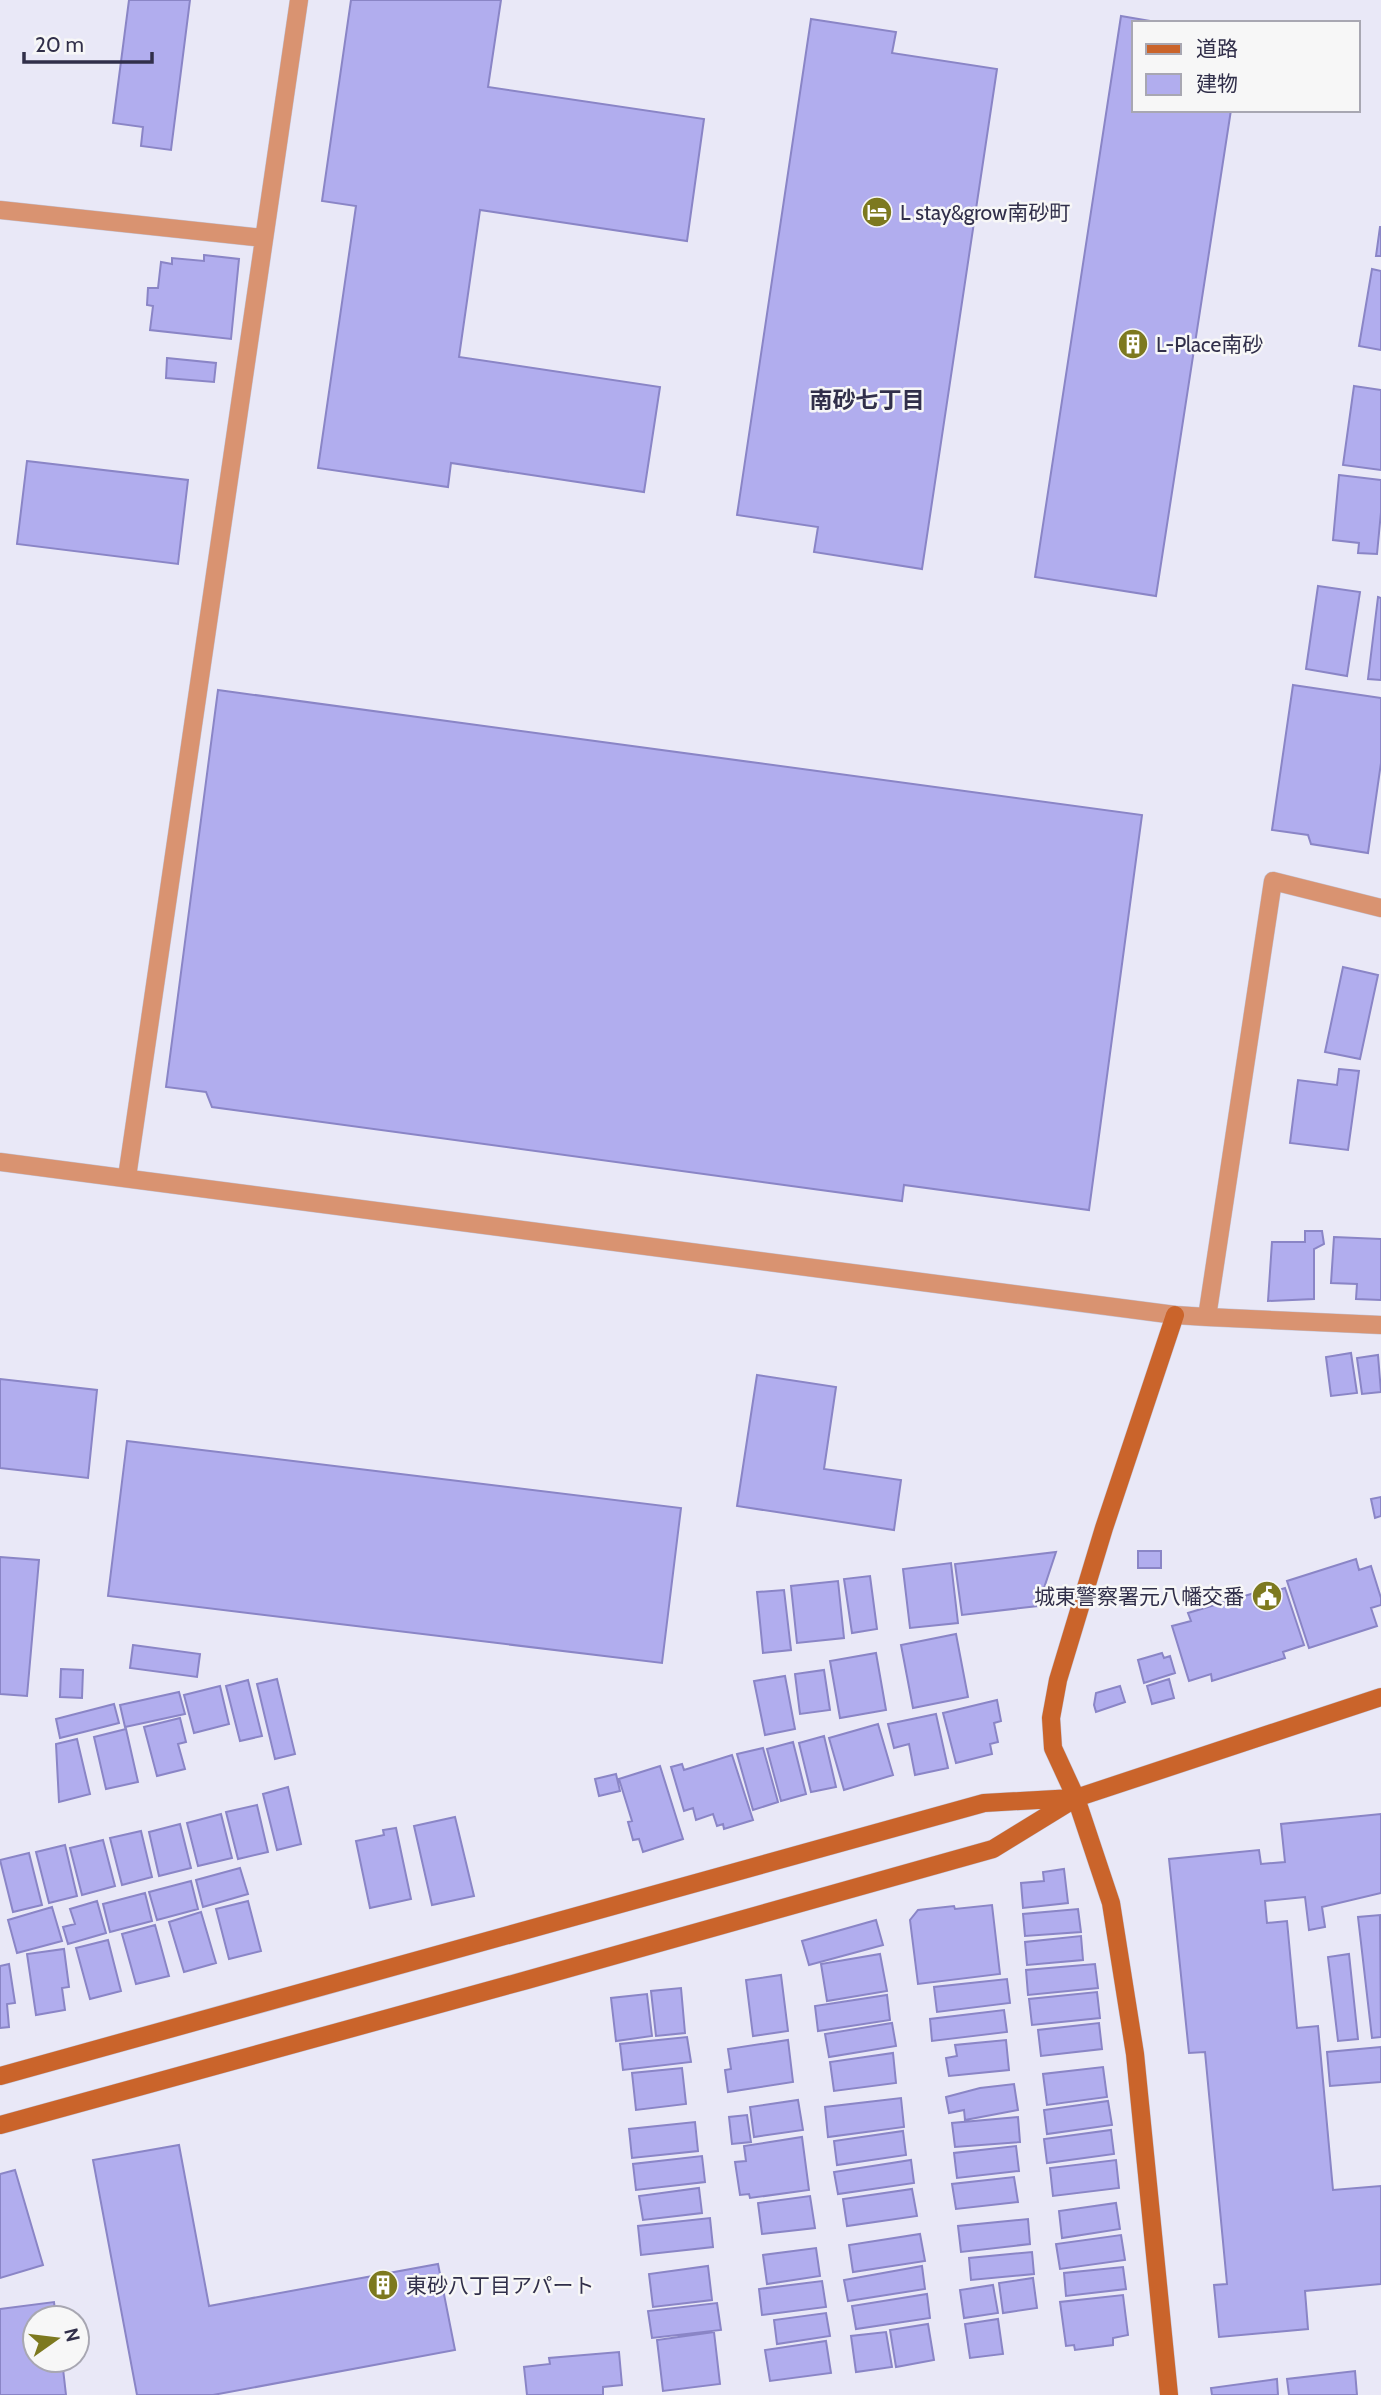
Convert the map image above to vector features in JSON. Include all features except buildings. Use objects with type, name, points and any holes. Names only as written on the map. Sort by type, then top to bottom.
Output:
[{"type":"street","points":[[127,1177],[262,238],[299,0]]},
{"type":"street","points":[[0,210],[262,238]]},
{"type":"street","points":[[1207,1317],[1273,881],[1381,908]]},
{"type":"street","points":[[0,1162],[1175,1315],[1381,1325]]},
{"type":"street","points":[[1169,2395],[1135,2054],[1111,1903],[1076,1798],[1053,1748],[1051,1718],[1058,1680],[1104,1528],[1175,1315]]},
{"type":"street","points":[[0,2125],[993,1849],[1076,1798],[1381,1697]]},
{"type":"street","points":[[0,2076],[984,1803],[1076,1798]]},
{"type":"place","name":"L stay&grow南砂町","points":[[877,212]]},
{"type":"place","name":"L-Place南砂","points":[[1133,344]]},
{"type":"place","name":"城東警察署元八幡交番","points":[[1267,1596]]},
{"type":"place","name":"東砂八丁目アパート","points":[[383,2285]]},
{"type":"district","name":"南砂七丁目","points":[[867,400]]}]
